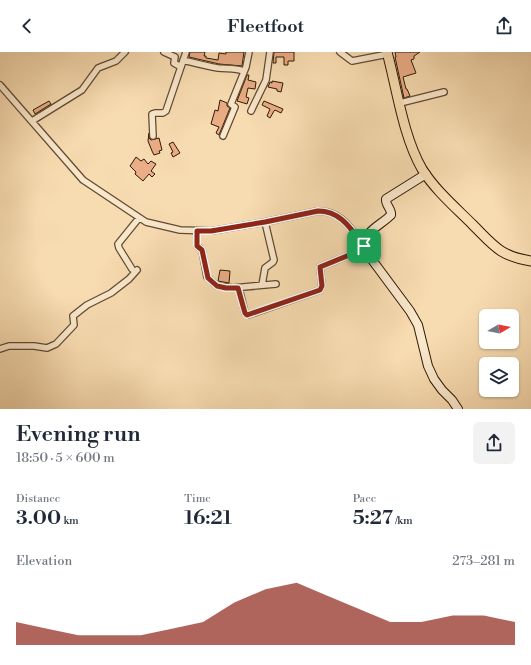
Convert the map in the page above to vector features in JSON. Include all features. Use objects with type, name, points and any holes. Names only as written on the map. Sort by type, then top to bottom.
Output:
[{"type":"main road","points":[[388,53],[411,143],[426,174],[434,185],[462,215],[500,252],[512,258],[531,261]]},
{"type":"street","points":[[32,121],[82,90],[98,68],[116,61],[125,52]]},
{"type":"street","points":[[164,52],[175,57],[174,63],[180,67]]},
{"type":"street","points":[[153,136],[152,114],[163,114],[166,111],[186,52]]},
{"type":"street","points":[[223,136],[235,107],[231,104],[244,71],[249,52]]},
{"type":"street","points":[[251,111],[266,80],[270,52]]},
{"type":"street","points":[[340,52],[352,61],[388,53]]},
{"type":"street","points":[[183,60],[206,66],[231,68],[244,71]]},
{"type":"street","points":[[0,85],[83,180],[146,222],[180,230],[211,231],[318,211],[327,211],[337,215],[345,222],[414,317],[420,330],[428,366],[434,379],[458,409]]},
{"type":"street","points":[[400,103],[444,92]]},
{"type":"street","points":[[238,288],[245,313],[248,315],[320,290],[322,286],[320,267],[364,248],[370,231],[391,215],[386,199],[426,174]]},
{"type":"street","points":[[0,349],[9,346],[34,346],[47,348],[56,344],[74,325],[73,316],[87,305],[111,293],[129,279],[134,270],[119,248],[118,244],[139,218]]},
{"type":"street","points":[[262,285],[265,268],[274,260],[265,222]]},
{"type":"street","points":[[197,231],[197,246],[202,250],[207,277],[217,286],[238,288],[276,284]]},
{"type":"building","points":[[190,52],[205,52],[204,56],[206,56],[206,58],[218,60],[219,53],[226,54],[226,52],[244,52],[242,66],[219,64],[189,57]]},
{"type":"building","points":[[274,52],[294,52],[294,61],[288,61],[288,65],[284,65],[284,57],[276,57],[276,63],[273,63]]},
{"type":"building","points":[[395,52],[420,52],[414,56],[414,59],[411,60],[416,73],[403,77],[406,89],[410,96],[404,98],[395,57]]},
{"type":"building","points":[[247,75],[249,75],[248,80],[256,82],[255,89],[248,88],[246,97],[249,98],[247,104],[237,101]]},
{"type":"building","points":[[272,81],[283,83],[281,92],[277,91],[277,89],[268,87]]},
{"type":"building","points":[[220,100],[227,103],[227,106],[230,108],[219,135],[216,133],[219,127],[211,124],[215,110],[218,111]]},
{"type":"building","points":[[49,101],[51,104],[35,114],[33,110]]},
{"type":"building","points":[[264,101],[283,109],[281,113],[275,110],[270,118],[267,116],[270,109],[262,105]]},
{"type":"building","points":[[149,133],[149,138],[151,140],[159,138],[162,150],[159,151],[160,153],[154,155],[148,141]]},
{"type":"building","points":[[173,142],[180,153],[173,157],[171,153],[173,152],[169,144]]},
{"type":"building","points":[[136,157],[141,161],[144,159],[148,164],[151,161],[156,164],[151,171],[155,174],[152,177],[149,174],[143,181],[135,174],[136,172],[130,166]]},
{"type":"building","points":[[220,270],[230,271],[229,283],[218,281]]},
{"type":"route","points":[[318,211],[327,211],[337,215],[345,222],[364,246],[364,249],[320,267],[322,288],[320,290],[247,315],[245,313],[238,288],[217,286],[207,277],[202,250],[201,248],[197,247],[197,231],[211,231],[318,211]]}]
